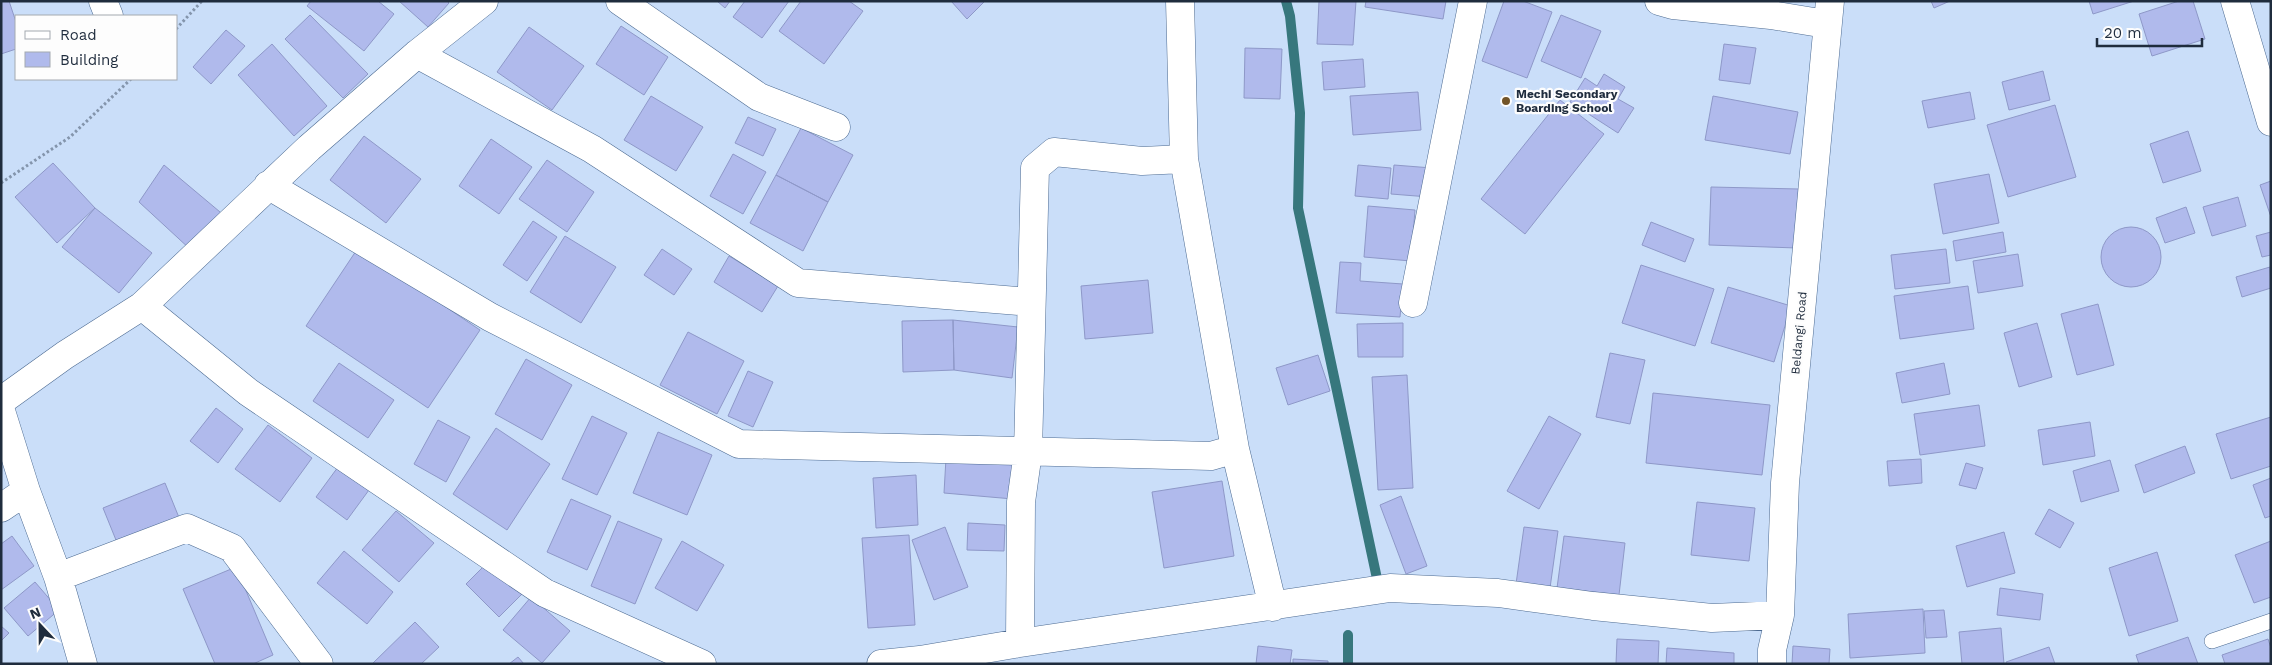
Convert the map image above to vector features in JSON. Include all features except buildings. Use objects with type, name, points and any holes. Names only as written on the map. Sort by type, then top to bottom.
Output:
[{"type":"street","points":[[103,1],[109,15]]},
{"type":"street","points":[[1,401],[65,356],[142,306],[268,185],[417,54],[484,1]]},
{"type":"street","points":[[620,1],[759,96],[836,127]]},
{"type":"street","points":[[1180,1],[1184,159],[1235,449],[1273,607]]},
{"type":"street","points":[[1413,303],[1473,1]]},
{"type":"street","points":[[1659,1],[1673,5],[1772,14],[1828,12]]},
{"type":"street","points":[[2235,1],[2271,122]]},
{"type":"street","name":"Beldangi Road","points":[[1772,664],[1772,650],[1780,615],[1785,482],[1828,12]]},
{"type":"street","points":[[417,54],[592,149],[798,284],[1031,302]]},
{"type":"street","points":[[1020,643],[1021,502],[1028,452],[1035,168],[1054,152],[1142,161],[1184,159]]},
{"type":"street","points":[[268,185],[490,317],[739,444],[1211,456],[1235,449]]},
{"type":"street","points":[[142,306],[248,392],[545,593],[702,664]]},
{"type":"street","points":[[1,411],[26,491],[58,576],[83,664]]},
{"type":"street","points":[[1,508],[26,491]]},
{"type":"street","points":[[58,576],[186,528],[232,548],[319,664]]},
{"type":"street","points":[[881,664],[920,660],[1020,643],[1273,607],[1390,588],[1498,593],[1593,606],[1712,618],[1780,615]]},
{"type":"lane","points":[[2212,641],[2271,622]]},
{"type":"path","points":[[178,27],[202,1]]},
{"type":"path","points":[[1,184],[70,137],[130,80]]},
{"type":"waterway","points":[[1286,1],[1290,16],[1300,113],[1298,208],[1379,588]]},
{"type":"waterway","points":[[1348,635],[1348,664]]},
{"type":"place","name":"Mechi Secondary Boarding School","points":[[1506,101]]}]
